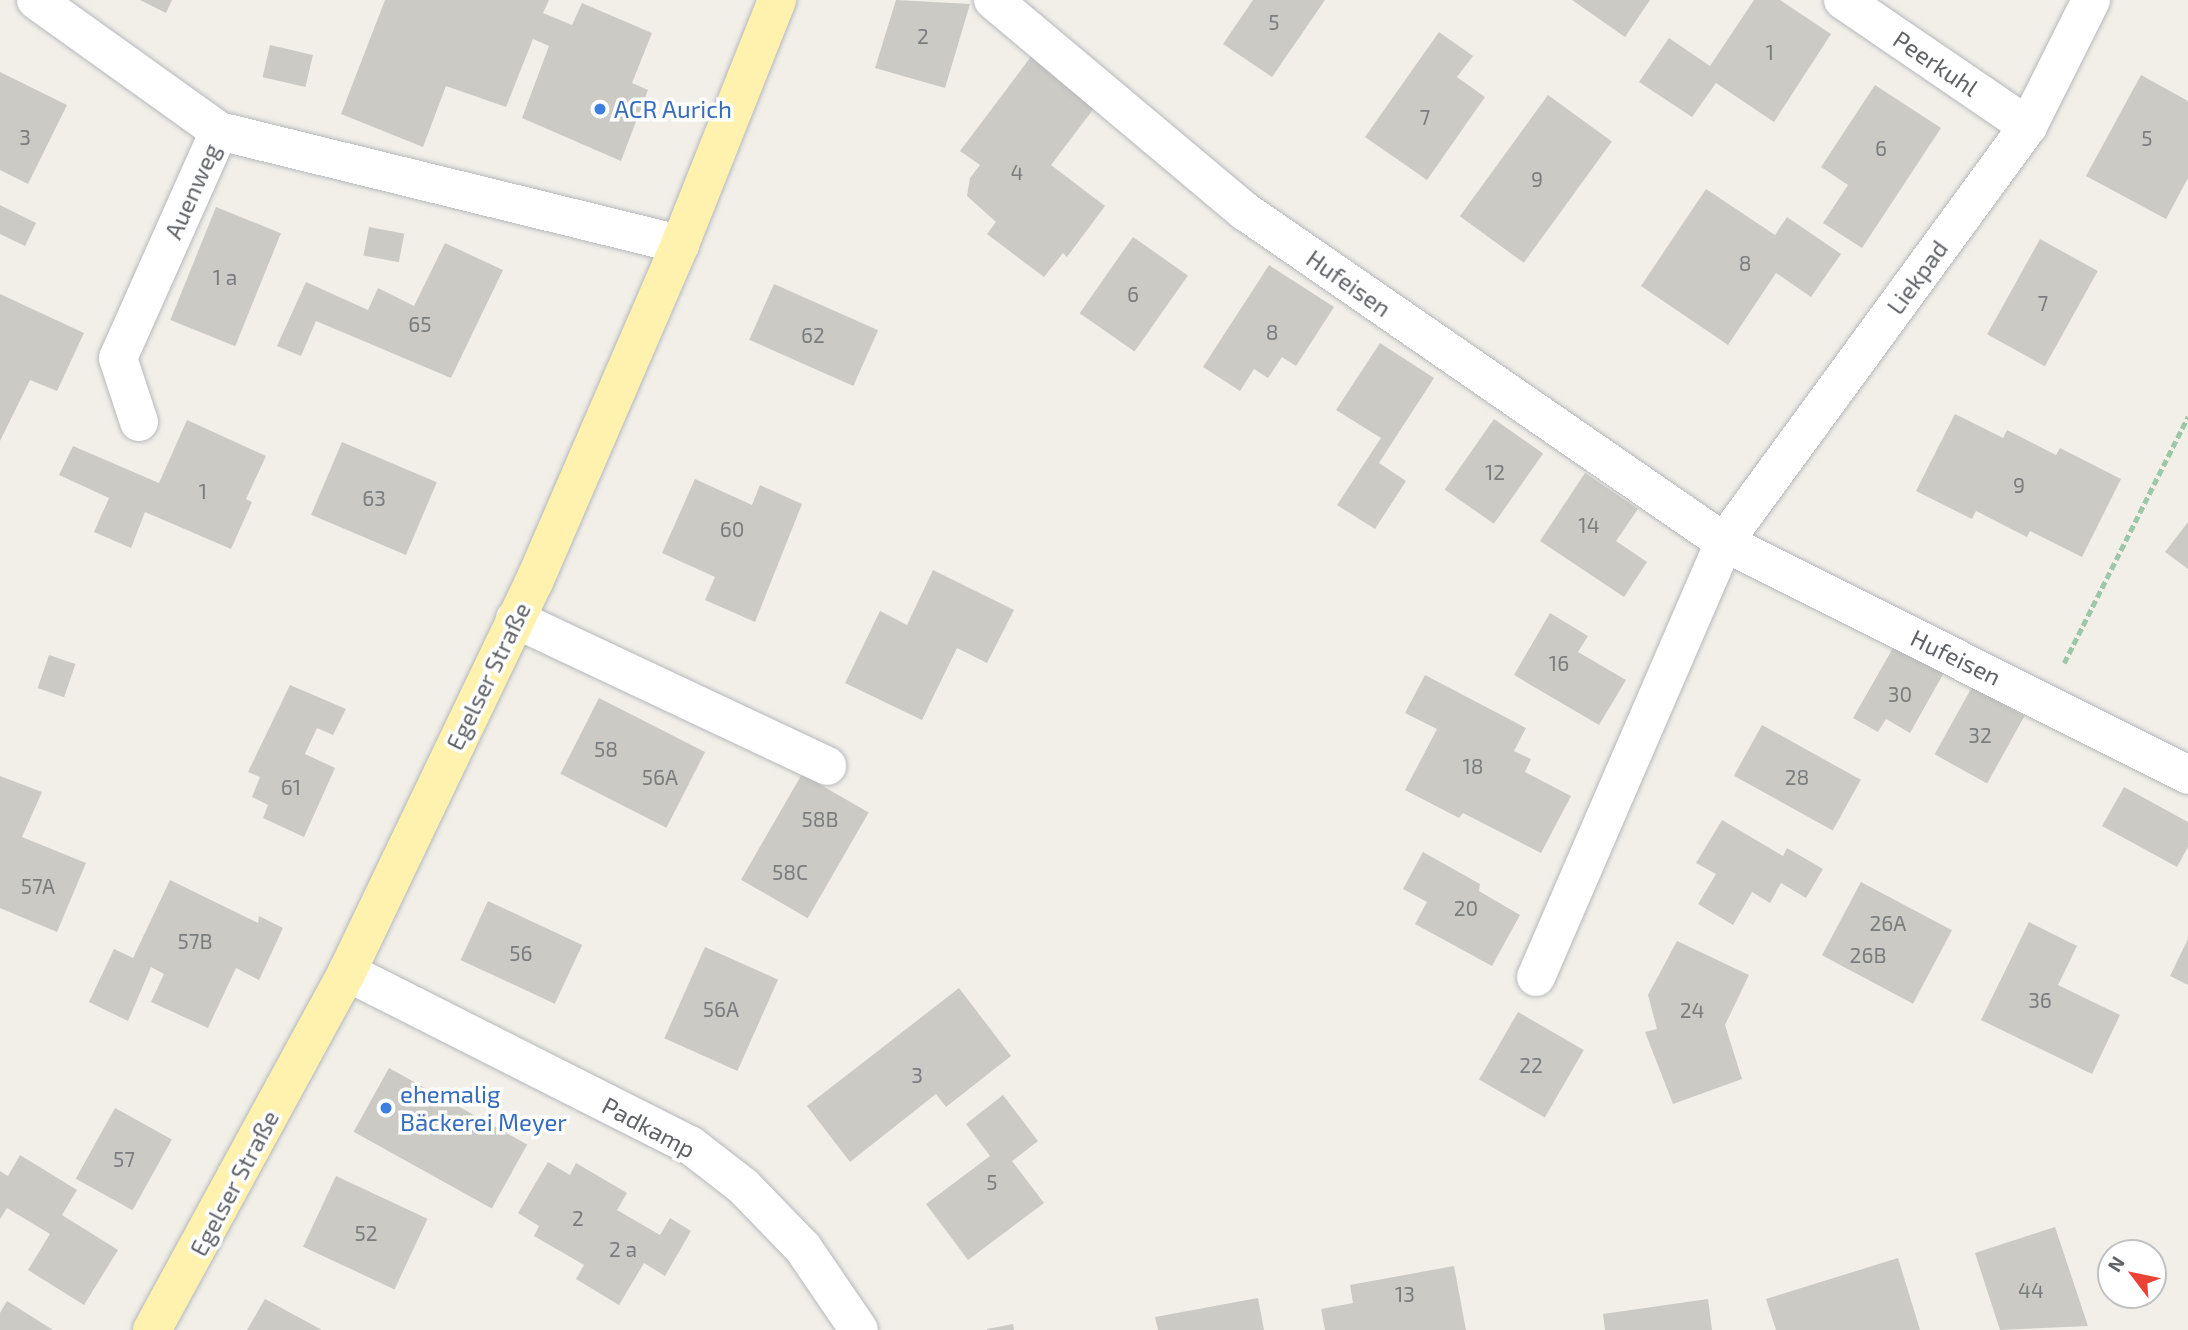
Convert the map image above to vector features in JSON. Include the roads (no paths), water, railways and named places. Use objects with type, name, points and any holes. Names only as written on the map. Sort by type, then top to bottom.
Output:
[{"type":"main road","name":"Egelser Straße","points":[[152,1330],[347,972],[516,619],[680,244],[777,0]]},
{"type":"street","name":"Auenweg","points":[[36,0],[219,131],[118,358],[139,422]]},
{"type":"street","name":"Hufeisen","points":[[993,0],[1246,212],[1724,542],[2188,775]]},
{"type":"street","name":"Peerkuhl","points":[[1843,0],[2028,126]]},
{"type":"street","name":"Liekpad","points":[[1724,542],[2028,126],[2091,0]]},
{"type":"street","points":[[219,131],[680,244]]},
{"type":"street","points":[[1536,977],[1724,542]]},
{"type":"street","points":[[516,619],[827,766]]},
{"type":"street","name":"Padkamp","points":[[347,972],[690,1145],[743,1186],[803,1248],[859,1330]]},
{"type":"place","name":"ACR Aurich","points":[[600,109]]},
{"type":"place","name":"ehemalig Bäckerei Meyer","points":[[386,1108]]}]
